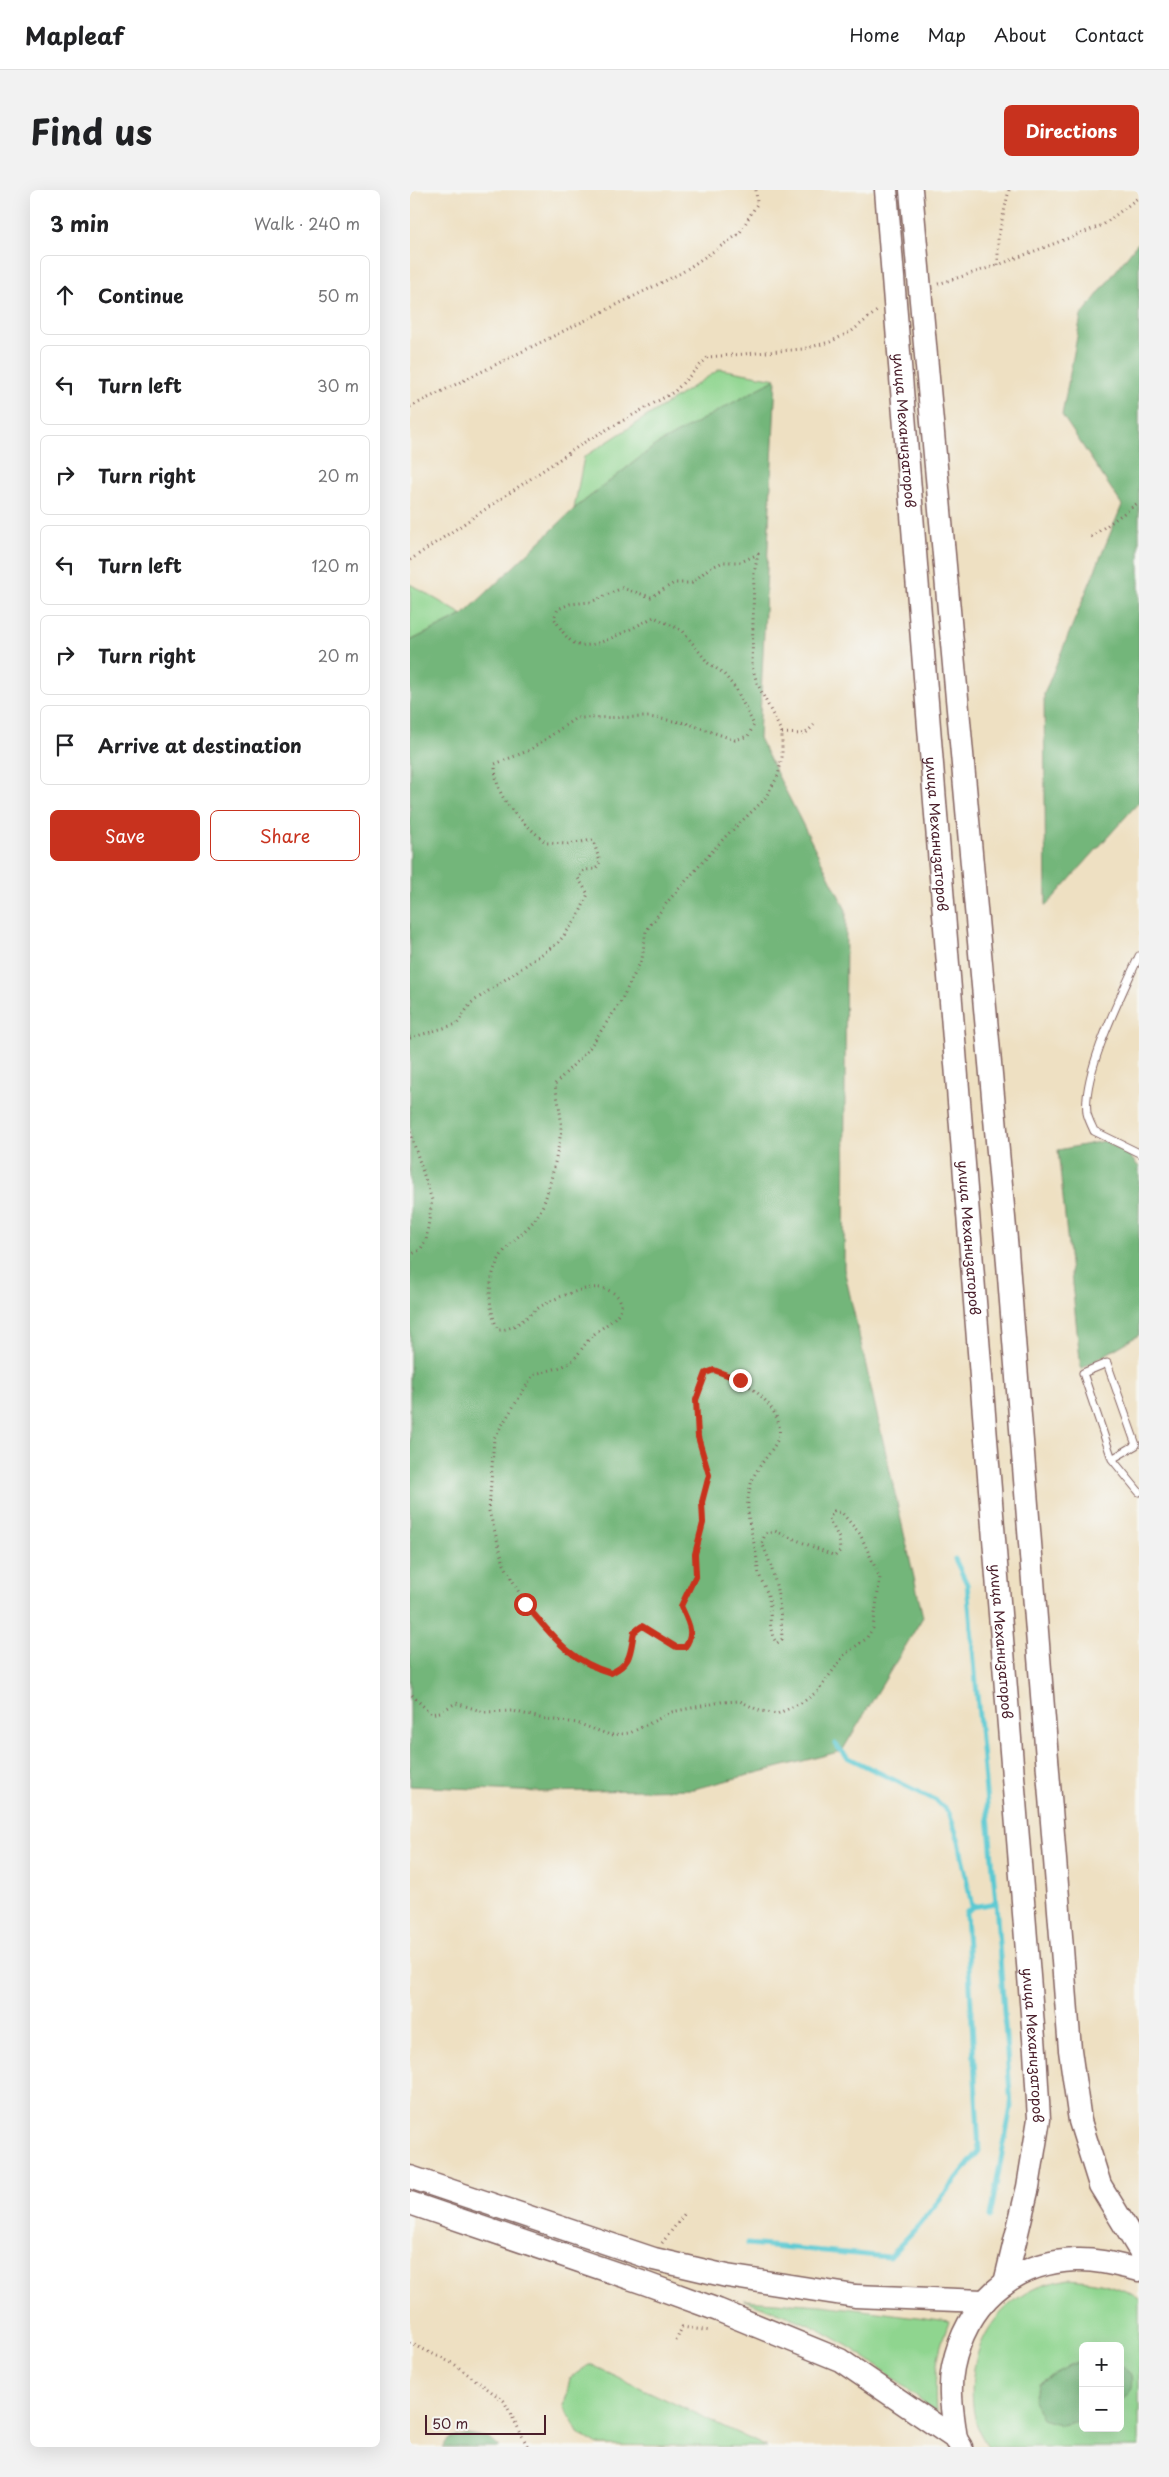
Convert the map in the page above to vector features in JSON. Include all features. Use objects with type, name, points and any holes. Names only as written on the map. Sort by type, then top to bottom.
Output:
[{"type":"main road","name":"улица Механизаторов","points":[[886,190],[1036,2050],[1039,2119],[1028,2187],[1005,2283]]},
{"type":"main road","name":"улица Механизаторов","points":[[911,190],[1007,1251],[1070,2050],[1080,2121],[1100,2185],[1139,2249]]},
{"type":"main road","points":[[410,2177],[654,2259],[727,2276],[855,2296],[983,2301]]},
{"type":"main road","points":[[410,2203],[647,2284],[718,2310],[840,2360],[958,2443]]},
{"type":"main road","points":[[958,2443],[951,2394],[953,2367],[963,2333],[983,2301],[1005,2283],[1035,2267],[1075,2260],[1111,2263],[1139,2270]]},
{"type":"lane","points":[[1139,956],[1107,1027],[1091,1077],[1087,1113],[1094,1131],[1139,1153]]},
{"type":"lane","points":[[1112,1459],[1136,1445],[1107,1363],[1083,1373],[1112,1459],[1139,1492]]},
{"type":"path","points":[[410,407],[681,273],[739,234],[757,204],[756,190]]},
{"type":"path","points":[[998,265],[998,238],[1009,190]]},
{"type":"path","points":[[919,291],[998,265],[1103,225],[1139,197]]},
{"type":"path","points":[[410,560],[588,440],[674,392],[708,357],[803,349],[830,342],[852,331],[873,312],[896,303]]},
{"type":"path","points":[[1091,537],[1139,502]]},
{"type":"path","points":[[410,1038],[457,1024],[471,1003],[558,943],[578,917],[588,894],[578,878],[584,870],[596,869],[600,862],[593,840],[568,844],[546,843],[505,804],[496,782],[496,764],[530,750],[576,718],[649,717],[686,724],[735,740],[748,736],[754,725],[736,689],[722,673],[708,663],[683,631],[654,617],[592,646],[575,645],[564,634],[554,618],[558,609],[570,604],[592,602],[622,588],[651,597],[674,583],[692,583],[708,569],[723,562],[741,562],[758,554],[754,574],[752,666],[757,683],[782,733],[782,757],[778,776],[764,800],[725,837],[668,901],[646,931],[642,959],[620,1004],[588,1050],[555,1084],[561,1129],[545,1200],[533,1224],[505,1251],[491,1275],[490,1294],[494,1321],[498,1330],[507,1330],[531,1315],[538,1308],[562,1296],[598,1287],[614,1293],[620,1300],[621,1309],[616,1317],[593,1335],[569,1363],[533,1375],[494,1438],[489,1511],[504,1564],[525,1604],[568,1653],[591,1667],[611,1673],[623,1667],[628,1660],[634,1632],[642,1626],[676,1647],[685,1647],[691,1639],[691,1629],[681,1606],[696,1575],[695,1554],[703,1523],[702,1502],[709,1475],[698,1437],[696,1400],[706,1373],[714,1370],[740,1380],[769,1405],[777,1421],[779,1434],[751,1482],[748,1500],[749,1530],[755,1547],[759,1574],[769,1598],[772,1636],[777,1643],[782,1639],[781,1602],[773,1566],[762,1543],[765,1534],[775,1531],[835,1556],[840,1551],[839,1538],[829,1519],[834,1511],[842,1513],[860,1534],[880,1578],[873,1628],[866,1639],[845,1654],[818,1691],[803,1702],[777,1714],[758,1710],[740,1701],[721,1702],[672,1712],[630,1733],[610,1735],[577,1723],[540,1718],[513,1711],[484,1712],[456,1703],[440,1712],[431,1714],[410,1693]]},
{"type":"path","points":[[782,733],[805,734],[814,725]]},
{"type":"path","points":[[410,1132],[432,1200],[426,1241],[420,1250],[410,1255]]},
{"type":"path","points":[[654,2259],[664,2239],[686,2212]]},
{"type":"path","points":[[676,2341],[682,2327],[710,2331]]},
{"type":"path","points":[[410,2343],[454,2364],[504,2400],[528,2447]]},
{"type":"green space","points":[[1139,241],[1139,802],[1046,906],[1044,694],[1122,505],[1062,415],[1081,316]]},
{"type":"green space","points":[[720,369],[776,379],[656,445],[574,509],[584,457]]},
{"type":"green space","points":[[776,379],[759,738],[846,910],[844,1269],[923,1617],[842,1751],[694,1789],[540,1792],[410,1786],[410,641],[463,615],[574,509],[656,445]]},
{"type":"green space","points":[[410,584],[463,615],[410,641]]},
{"type":"green space","points":[[1104,1141],[1126,1152],[1139,1167],[1139,1335],[1081,1369],[1058,1150]]},
{"type":"green space","points":[[1068,2279],[1096,2282],[1123,2290],[1139,2299],[1139,2447],[988,2447],[976,2423],[972,2382],[975,2362],[991,2326],[1003,2310],[1019,2297],[1041,2286]]},
{"type":"green space","points":[[744,2300],[822,2305],[949,2321],[941,2345],[937,2366],[935,2388],[936,2413],[908,2389],[848,2346],[798,2320]]},
{"type":"green space","points":[[1079,2362],[1079,2421],[1062,2425],[1042,2419],[1033,2401],[1039,2383]]},
{"type":"green space","points":[[590,2364],[767,2447],[598,2445],[578,2433],[564,2406],[570,2378]]},
{"type":"green space","points":[[1124,2368],[1132,2375],[1133,2384],[1124,2398]]},
{"type":"green space","points":[[467,2434],[489,2438],[499,2447],[442,2447],[449,2439]]},
{"type":"waterway","points":[[747,2244],[889,2257],[919,2225],[979,2151],[966,1913],[972,1907],[996,1903],[967,1584],[955,1559]]},
{"type":"waterway","points":[[835,1744],[847,1757],[937,1801],[949,1813],[959,1841],[972,1907]]},
{"type":"waterway","points":[[990,2217],[1011,2107],[996,1903]]},
{"type":"route","points":[[525,1604],[568,1653],[591,1667],[611,1673],[623,1667],[628,1660],[634,1632],[642,1626],[676,1647],[685,1647],[691,1639],[691,1629],[681,1606],[696,1575],[695,1554],[703,1523],[702,1502],[709,1475],[698,1437],[696,1400],[706,1373],[714,1370],[740,1380]]}]
